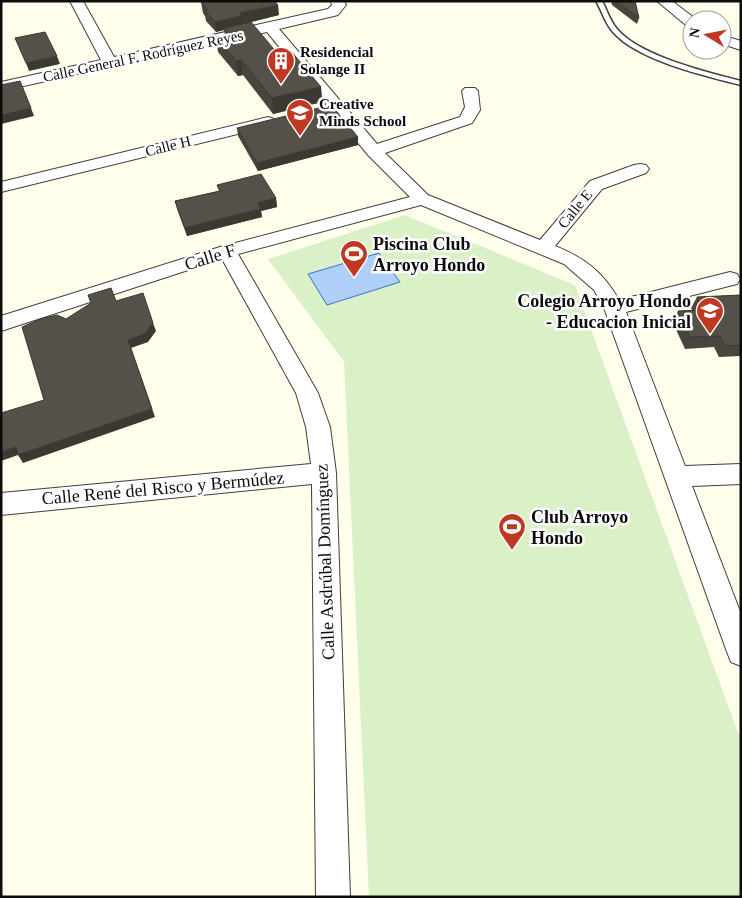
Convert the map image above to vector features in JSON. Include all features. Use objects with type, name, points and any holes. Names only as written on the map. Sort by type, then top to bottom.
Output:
[{"type":"street","points":[[76,1],[109,62]]},
{"type":"street","points":[[663,1],[682,15]]},
{"type":"street","name":"Calle General F. Rodríguez Reyes","points":[[1,87],[271,28],[334,12],[338,3]]},
{"type":"street","points":[[271,28],[327,108],[422,199],[571,260],[602,286],[614,308],[741,652]]},
{"type":"street","points":[[374,151],[466,120],[472,114],[473,109],[470,90]]},
{"type":"street","name":"Calle H","points":[[1,187],[280,119]]},
{"type":"street","name":"Calle E","points":[[544,248],[596,185],[640,169]]},
{"type":"street","name":"Calle F","points":[[1,324],[227,251],[422,199]]},
{"type":"street","name":"Calle Asdrúbal Domínguez","points":[[227,251],[307,393],[318,427],[324,473],[333,897]]},
{"type":"street","points":[[614,308],[730,279]]},
{"type":"street","name":"Calle René del Risco y Bermúdez","points":[[1,504],[324,473]]},
{"type":"street","points":[[677,477],[741,474]]},
{"type":"lane","points":[[599,1],[613,27],[627,40],[682,66],[741,83]]},
{"type":"green space","name":"Club Arroyo Hondo","points":[[405,215],[575,285],[741,741],[741,897],[369,897],[344,362],[268,259]]},
{"type":"water","name":"Piscina Club Arroyo Hondo","points":[[379,253],[400,282],[327,305],[308,274]]},
{"type":"building","points":[[274,1],[278,5],[240,13],[242,16],[215,22],[205,11],[208,10],[201,2]]},
{"type":"building","points":[[616,1],[635,1],[639,18]]},
{"type":"building","points":[[251,22],[278,54],[291,51],[321,87],[272,98],[241,60],[236,61],[216,37],[229,34],[224,28]]},
{"type":"building","points":[[45,32],[57,56],[26,63],[15,38]]},
{"type":"building","points":[[20,81],[31,108],[1,115],[1,85]]},
{"type":"building","name":"Creative Minds School","points":[[331,105],[358,137],[257,163],[237,128]]},
{"type":"building","points":[[261,174],[276,198],[258,203],[261,209],[185,228],[175,201],[220,191],[217,185]]},
{"type":"building","points":[[111,288],[116,301],[143,293],[153,323],[145,334],[128,340],[152,409],[18,455],[16,447],[1,452],[1,413],[44,400],[22,327],[40,319],[57,315],[66,319],[91,303],[88,295]]},
{"type":"building","name":"Colegio Arroyo Hondo - Educacion Inicial","points":[[741,295],[741,345],[725,346],[720,336],[690,337],[678,311],[703,310],[697,297]]},
{"type":"place","name":"Residencial Solange II","points":[[281,85]]},
{"type":"place","name":"Creative Minds School","points":[[300,137]]},
{"type":"place","name":"Piscina Club Arroyo Hondo","points":[[354,278]]},
{"type":"place","name":"Colegio Arroyo Hondo - Educacion Inicial","points":[[710,335]]},
{"type":"place","name":"Club Arroyo Hondo","points":[[512,551]]}]
